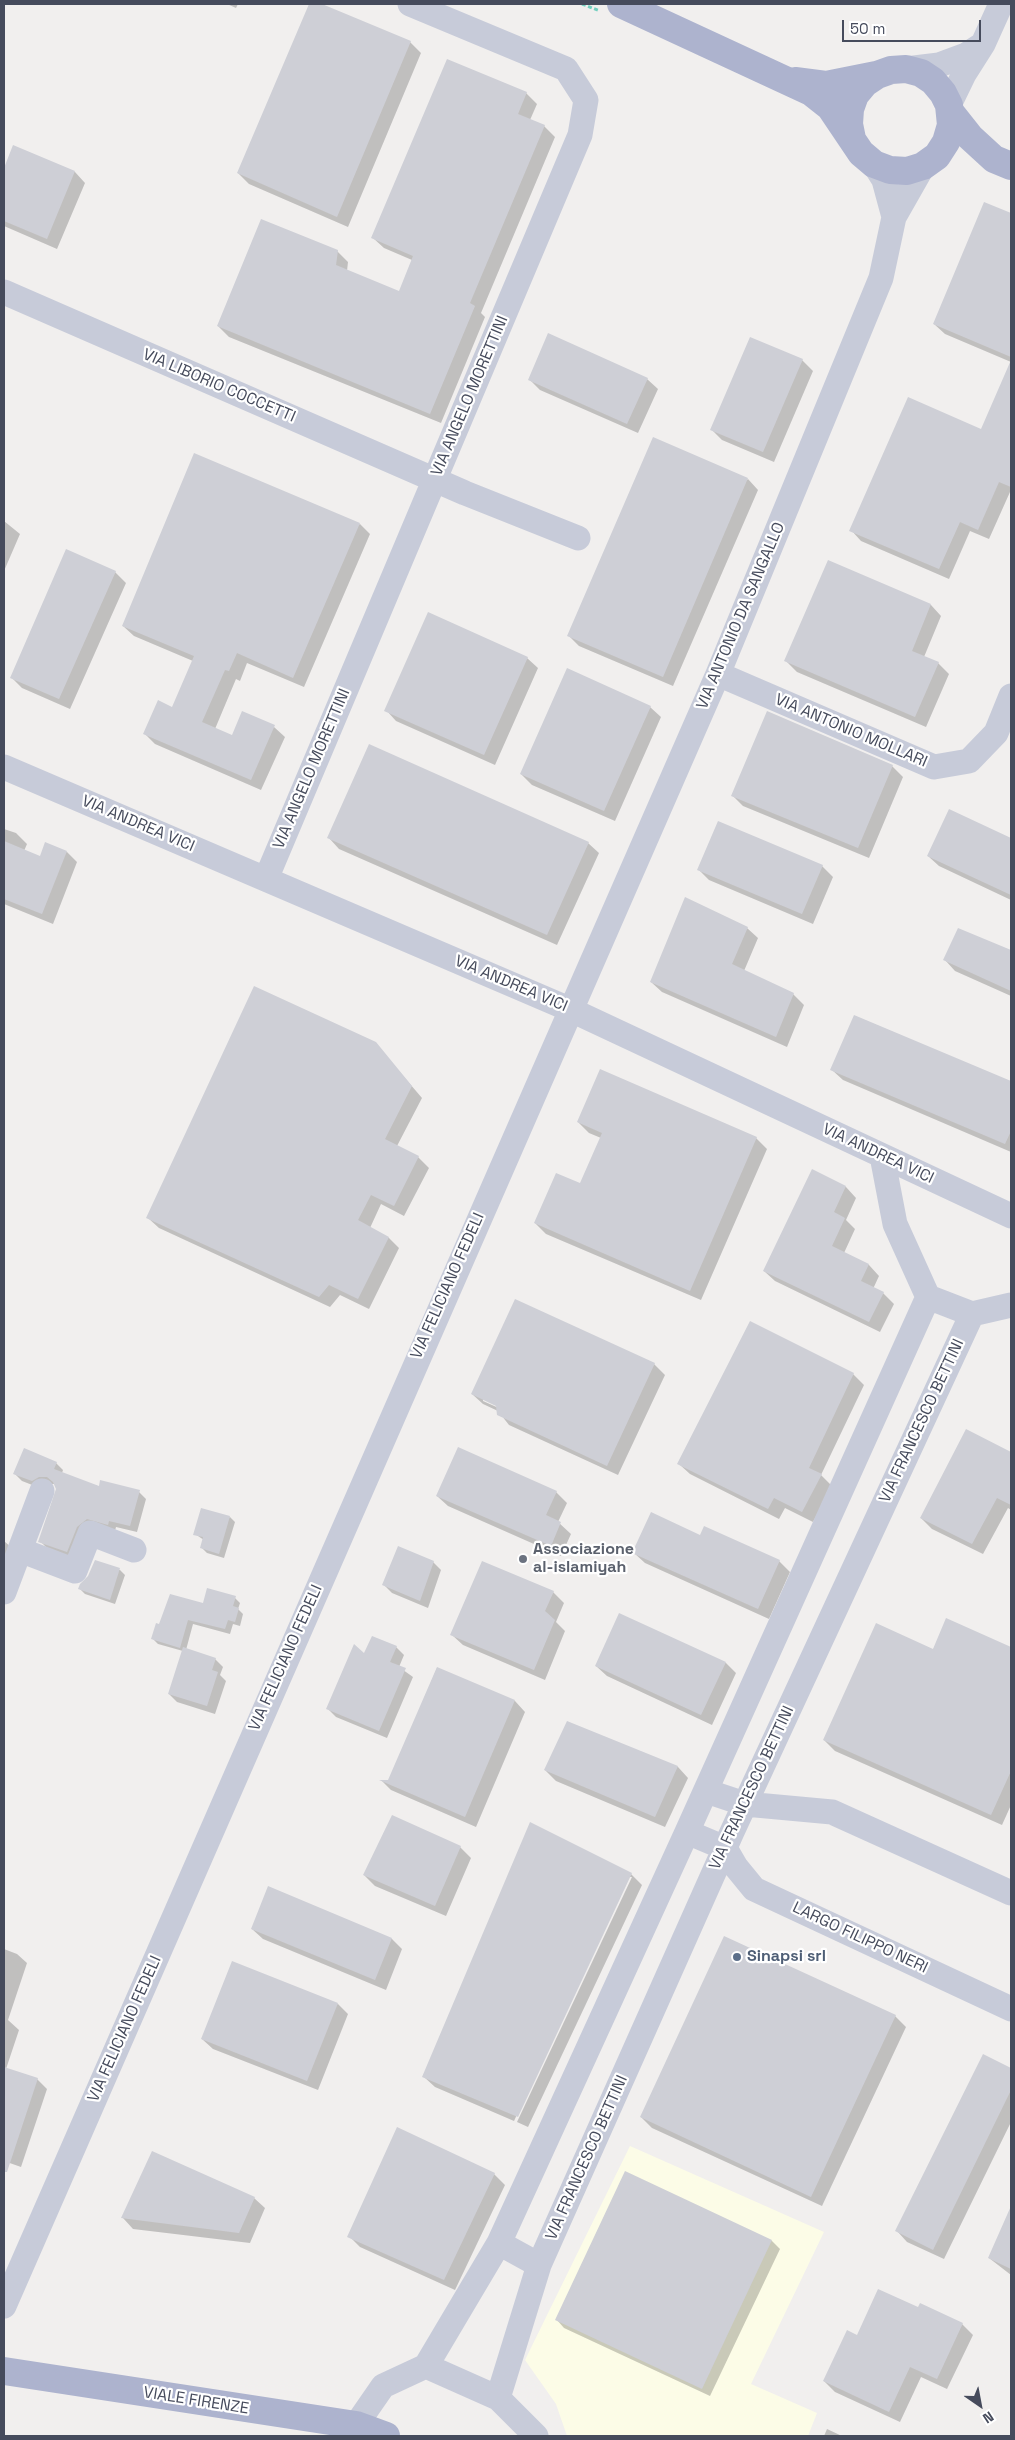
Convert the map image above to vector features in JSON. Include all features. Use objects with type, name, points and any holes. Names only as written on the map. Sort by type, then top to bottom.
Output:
[{"type":"main road","points":[[621,4],[789,80],[826,85],[877,75],[891,70],[906,69]]},
{"type":"main road","name":"VIA ANTONIO DA SANGALLO","points":[[906,69],[921,73],[934,81],[970,138],[1003,163]]},
{"type":"main road","points":[[852,139],[849,124],[850,109],[855,95],[865,83],[877,75]]},
{"type":"main road","name":"VIA ANTONIO DA SANGALLO","points":[[789,80],[811,92],[830,107],[861,154],[874,164],[890,170],[907,171],[930,161],[1003,163]]},
{"type":"main road","name":"VIA ANTONIO DA SANGALLO","points":[[930,161],[946,142],[951,126],[950,109]]},
{"type":"main road","name":"VIALE FIRENZE","points":[[4,2371],[356,2425],[386,2436]]},
{"type":"street","name":"VIA ANGELO MORETTINI","points":[[266,879],[580,135],[586,100],[566,69],[410,4]]},
{"type":"street","points":[[950,109],[964,74],[983,44],[1001,4]]},
{"type":"street","points":[[906,69],[939,65],[966,55],[983,44]]},
{"type":"street","name":"VIA ANTONIO DA SANGALLO","points":[[569,1009],[718,674],[881,278],[894,217],[930,161]]},
{"type":"street","name":"VIA ANTONIO DA SANGALLO","points":[[874,164],[884,180],[894,217]]},
{"type":"street","name":"VIA LIBORIO COCCETTI","points":[[4,292],[435,479],[578,538]]},
{"type":"street","name":"VIA ANTONIO MOLLARI","points":[[718,674],[934,767],[969,761],[996,733],[1011,696]]},
{"type":"street","name":"VIA ANDREA VICI","points":[[4,767],[569,1009],[1011,1216]]},
{"type":"street","name":"VIA FELICIANO FEDELI","points":[[4,2306],[569,1009]]},
{"type":"street","points":[[882,1156],[895,1224],[928,1297],[972,1314],[1011,1306]]},
{"type":"street","points":[[356,2425],[383,2386],[426,2366],[498,2243],[706,1791],[928,1297]]},
{"type":"street","name":"VIA FRANCESCO BETTINI","points":[[498,2398],[539,2265],[744,1804],[972,1314]]},
{"type":"street","points":[[4,1592],[42,1491]]},
{"type":"street","points":[[20,1550],[75,1571],[90,1533],[134,1550]]},
{"type":"street","points":[[706,1791],[744,1804],[832,1812],[1011,1893]]},
{"type":"street","points":[[687,1832],[725,1848]]},
{"type":"street","name":"LARGO FILIPPO NERI","points":[[725,1848],[736,1867],[754,1889],[1011,2009]]},
{"type":"street","points":[[498,2243],[539,2265]]},
{"type":"street","points":[[426,2366],[498,2398],[536,2436]]},
{"type":"shaded area","points":[[630,2146],[824,2232],[751,2384],[817,2413],[808,2436],[567,2436],[556,2404],[525,2360]]},
{"type":"building","points":[[309,4],[322,4],[411,41],[337,217],[237,173]]},
{"type":"building","points":[[447,59],[527,92],[518,114],[545,125],[470,303],[475,306],[430,414],[217,326],[261,219],[338,250],[336,265],[399,291],[413,256],[371,238]]},
{"type":"building","points":[[13,145],[75,171],[47,239],[4,221],[4,168]]},
{"type":"building","points":[[984,202],[1011,213],[1011,357],[933,324]]},
{"type":"building","points":[[548,333],[648,378],[627,424],[528,380]]},
{"type":"building","points":[[750,337],[803,359],[763,452],[710,430]]},
{"type":"building","points":[[1011,360],[1011,487],[999,482],[978,530],[960,522],[939,569],[849,531],[908,397],[981,429]]},
{"type":"building","points":[[653,437],[748,478],[663,677],[567,636]]},
{"type":"building","points":[[194,453],[360,523],[293,678],[237,653],[229,671],[225,670],[202,722],[232,735],[242,711],[275,725],[251,780],[143,734],[158,700],[172,707],[194,656],[122,626]]},
{"type":"building","points":[[66,549],[116,571],[59,699],[10,678]]},
{"type":"building","points":[[828,560],[931,604],[912,651],[939,662],[915,717],[784,661]]},
{"type":"building","points":[[428,612],[528,657],[484,755],[384,711]]},
{"type":"building","points":[[567,668],[651,706],[604,811],[520,774]]},
{"type":"building","points":[[767,711],[893,765],[858,848],[731,796]]},
{"type":"building","points":[[369,744],[589,842],[547,935],[327,838]]},
{"type":"building","points":[[949,809],[1011,838],[1011,895],[927,856]]},
{"type":"building","points":[[718,821],[823,865],[802,914],[697,870]]},
{"type":"building","points":[[4,841],[40,856],[45,842],[67,851],[42,914],[4,899]]},
{"type":"building","points":[[685,897],[748,927],[732,964],[794,993],[776,1037],[650,982]]},
{"type":"building","points":[[958,928],[1011,950],[1011,991],[943,960]]},
{"type":"building","points":[[254,986],[376,1042],[412,1086],[385,1139],[419,1156],[394,1206],[371,1195],[358,1220],[389,1237],[358,1299],[329,1285],[319,1297],[146,1218]]},
{"type":"building","points":[[854,1015],[1011,1081],[1011,1131],[1005,1144],[830,1070]]},
{"type":"building","points":[[600,1069],[757,1137],[690,1291],[534,1223],[556,1173],[580,1183],[602,1133],[577,1122]]},
{"type":"building","points":[[812,1169],[846,1186],[834,1212],[845,1218],[832,1246],[869,1264],[861,1281],[884,1292],[869,1322],[763,1271]]},
{"type":"building","points":[[515,1299],[655,1363],[607,1466],[497,1415],[496,1406],[471,1394]]},
{"type":"building","points":[[750,1321],[854,1373],[809,1468],[822,1474],[802,1512],[774,1498],[768,1509],[677,1464]]},
{"type":"building","points":[[966,1429],[1011,1452],[1011,1505],[997,1498],[972,1544],[920,1518]]},
{"type":"building","points":[[458,1447],[557,1491],[546,1515],[561,1522],[551,1546],[436,1496]]},
{"type":"building","points":[[24,1448],[57,1462],[54,1469],[99,1486],[100,1480],[140,1490],[130,1526],[109,1521],[108,1525],[87,1519],[77,1527],[67,1552],[38,1542],[56,1489],[53,1482],[47,1477],[39,1477],[32,1481],[13,1474]]},
{"type":"building","points":[[201,1508],[230,1516],[219,1554],[200,1548],[203,1537],[193,1535]]},
{"type":"building","points":[[651,1512],[700,1535],[704,1526],[780,1560],[758,1609],[632,1553]]},
{"type":"building","points":[[398,1546],[434,1561],[420,1601],[382,1585]]},
{"type":"building","points":[[95,1560],[120,1568],[110,1600],[78,1589],[88,1576]]},
{"type":"building","points":[[482,1561],[554,1591],[545,1611],[555,1620],[534,1670],[450,1635]]},
{"type":"building","points":[[207,1588],[236,1596],[233,1606],[239,1608],[235,1622],[228,1620],[225,1629],[188,1620],[180,1648],[151,1639],[156,1623],[159,1624],[170,1594],[203,1603]]},
{"type":"building","points":[[619,1613],[726,1662],[701,1715],[595,1666]]},
{"type":"building","points":[[946,1618],[1011,1647],[1011,1771],[991,1815],[823,1740],[876,1623],[933,1649]]},
{"type":"building","points":[[372,1636],[397,1646],[390,1662],[406,1668],[379,1731],[326,1709],[354,1644],[364,1653]]},
{"type":"building","points":[[183,1647],[216,1658],[212,1670],[218,1672],[207,1706],[168,1694]]},
{"type":"building","points":[[437,1667],[515,1700],[465,1817],[379,1780],[388,1780]]},
{"type":"building","points":[[567,1721],[678,1766],[655,1817],[544,1770]]},
{"type":"building","points":[[392,1815],[461,1846],[435,1906],[363,1875]]},
{"type":"building","points":[[530,1822],[632,1873],[518,2117],[422,2077]]},
{"type":"building","points":[[268,1886],[392,1938],[375,1980],[251,1929]]},
{"type":"building","points":[[724,1936],[896,2015],[811,2197],[640,2117]]},
{"type":"building","points":[[232,1961],[338,2003],[307,2081],[201,2039]]},
{"type":"building","points":[[983,2054],[1011,2068],[1011,2090],[933,2250],[895,2231]]},
{"type":"building","points":[[4,2067],[38,2078],[7,2172],[4,2172]]},
{"type":"building","points":[[397,2127],[495,2173],[444,2280],[347,2237]]},
{"type":"building","points":[[152,2151],[255,2197],[239,2233],[121,2218]]},
{"type":"building","points":[[625,2171],[772,2240],[702,2389],[555,2320]]},
{"type":"building","points":[[1011,2206],[1011,2269],[988,2258]]},
{"type":"building","points":[[878,2289],[918,2307],[920,2303],[963,2323],[937,2379],[910,2367],[889,2412],[823,2381],[847,2330],[857,2335]]},
{"type":"place","name":"Associazione al-islamiyah","points":[[523,1559]]},
{"type":"place","name":"Sinapsi srl","points":[[737,1957]]}]
